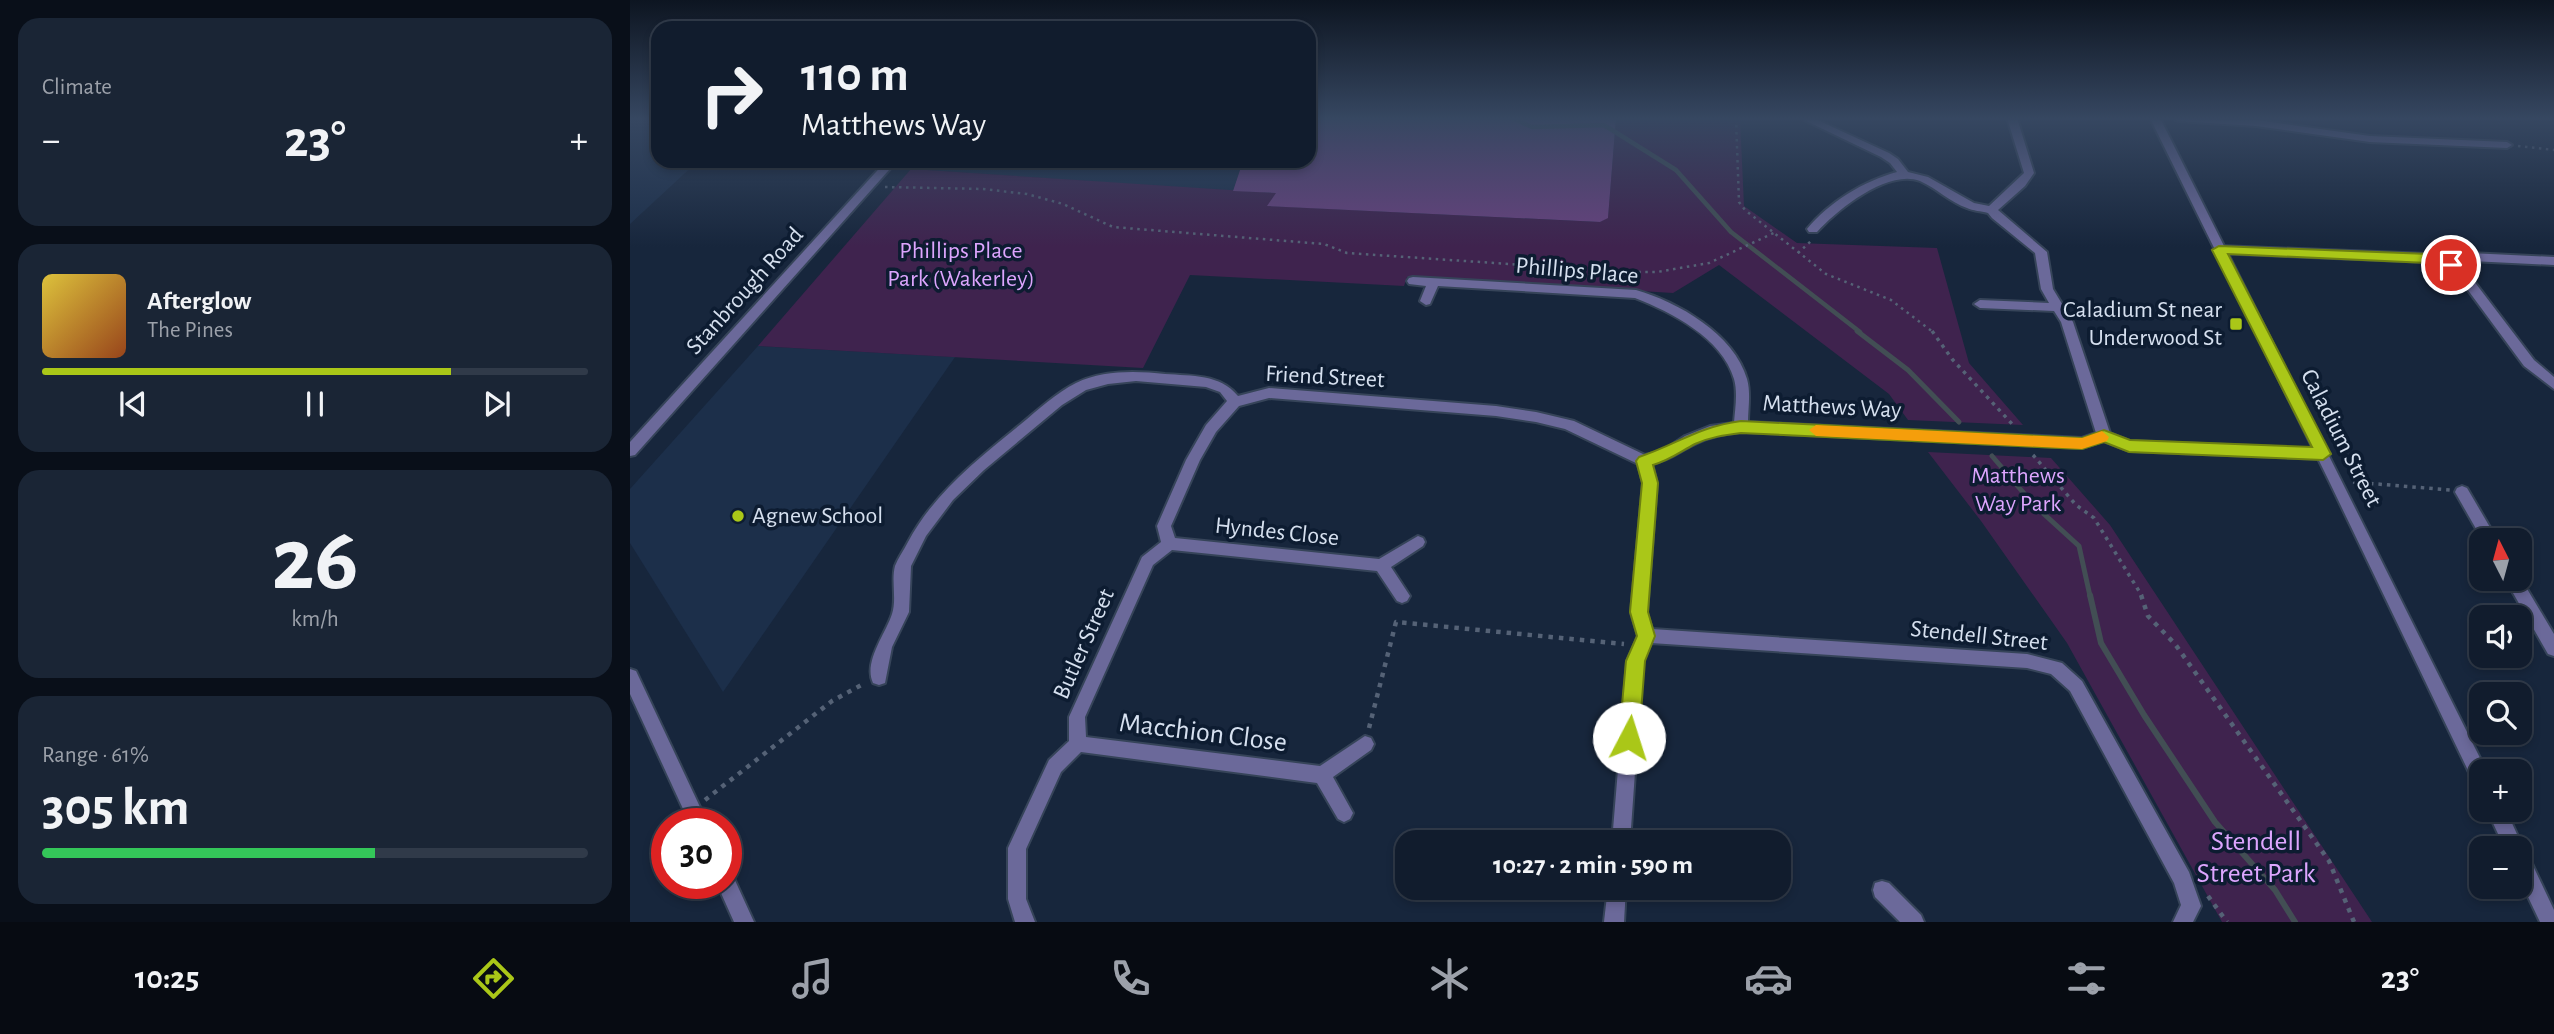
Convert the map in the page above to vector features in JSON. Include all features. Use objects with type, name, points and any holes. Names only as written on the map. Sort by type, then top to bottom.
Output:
[{"type":"street","points":[[1894,161],[1904,174]]},
{"type":"street","points":[[1992,210],[1997,203],[2022,186],[2029,173],[2025,161]]},
{"type":"street","name":"Caladium Street","points":[[2176,161],[2472,759]]},
{"type":"street","name":"Stanbrough Road","points":[[630,451],[886,168]]},
{"type":"street","points":[[1814,229],[1824,215],[1891,176],[1904,174],[1924,178],[1971,206],[1992,210],[2040,252],[2046,289],[2067,322],[2104,436]]},
{"type":"street","points":[[2219,250],[2429,258],[2451,265],[2463,275],[2529,363],[2554,384]]},
{"type":"street","points":[[2451,265],[2469,257],[2554,261]]},
{"type":"street","name":"Phillips Place","points":[[1413,281],[1636,294],[1654,300],[1672,309],[1719,346],[1729,358],[1741,379],[1741,427]]},
{"type":"street","points":[[1426,302],[1433,283]]},
{"type":"street","points":[[1980,304],[2058,307]]},
{"type":"street","name":"Friend Street","points":[[879,678],[884,647],[901,612],[903,566],[921,532],[948,496],[979,466],[1057,402],[1082,386],[1108,379],[1136,376],[1208,382],[1225,389],[1235,402],[1269,393],[1510,413],[1569,425],[1644,461]]},
{"type":"street","points":[[1169,544],[1164,526],[1206,432],[1219,415],[1235,402]]},
{"type":"street","name":"Matthews Way","points":[[1644,461],[1667,455],[1689,440],[1715,430],[1741,427],[2082,443],[2104,436],[2129,446],[2323,454]]},
{"type":"street","points":[[1621,830],[1635,661],[1644,641],[1639,612],[1650,483],[1644,461]]},
{"type":"street","points":[[2462,492],[2483,528]]},
{"type":"street","points":[[1402,596],[1381,565],[1418,542]]},
{"type":"street","name":"Hyndes Close","points":[[1169,544],[1381,565]]},
{"type":"street","name":"Butler Street","points":[[1078,744],[1077,716],[1131,597],[1147,562],[1169,544]]},
{"type":"street","points":[[2521,592],[2554,649]]},
{"type":"street","name":"Stendell Street","points":[[1644,641],[2027,661],[2056,668],[2076,686],[2182,879],[2191,906],[2183,922]]},
{"type":"street","points":[[630,676],[692,808]]},
{"type":"street","points":[[1025,922],[1017,899],[1017,848],[1055,766],[1078,744]]},
{"type":"street","name":"Macchion Close","points":[[1078,744],[1322,775]]},
{"type":"street","points":[[1344,813],[1322,775],[1364,744]]},
{"type":"street","points":[[2532,885],[2550,922]]},
{"type":"street","points":[[1882,890],[1914,922]]},
{"type":"street","points":[[733,899],[744,922]]},
{"type":"street","points":[[1614,922],[1616,900]]},
{"type":"path","points":[[1738,161],[1739,202],[1745,210],[1826,274],[1891,300],[1929,327],[1952,359],[2017,429],[2021,441],[2076,505],[2094,518],[2139,588],[2148,616],[2175,644],[2329,861],[2354,922]]},
{"type":"path","points":[[869,186],[983,189],[1027,194],[1063,204],[1113,227],[1324,244],[1347,253],[1627,272],[1685,269],[1709,263],[1776,232]]},
{"type":"path","points":[[1798,253],[1810,245],[1814,229]]},
{"type":"path","points":[[2336,481],[2420,485],[2462,492]]},
{"type":"path","points":[[1364,744],[1396,622],[1644,641]]},
{"type":"path","points":[[706,808],[829,702],[848,690],[879,678]]},
{"type":"shaded area","points":[[630,161],[651,161],[651,168],[690,168],[630,224]]},
{"type":"shaded area","points":[[1316,161],[1613,161],[1608,218],[1600,222],[1267,206],[1276,193],[1233,191],[1241,168],[1316,168]]},
{"type":"shaded area","points":[[912,168],[1241,168],[1233,191]]},
{"type":"shaded area","name":"Agnew School","points":[[758,346],[955,357],[723,692],[630,543],[630,489]]},
{"type":"green space","name":"Phillips Place Park (Wakerley)","points":[[1613,161],[1742,161],[1744,206],[1797,243],[1937,248],[1969,363],[2023,425],[1908,420],[1889,394],[1719,265],[1673,293],[1407,277],[1404,286],[1190,275],[1143,368],[758,346],[911,169],[1277,193],[1268,206],[1600,222],[1608,217]]},
{"type":"green space","name":"Stendell Street Park","points":[[1928,452],[2051,458],[2110,525],[2372,922],[2222,922],[2067,643],[1981,521]]},
{"type":"waterway","points":[[1662,161],[1676,170],[1731,232],[1860,332]]},
{"type":"waterway","points":[[1857,331],[1908,370],[1959,422]]},
{"type":"waterway","points":[[1992,456],[2033,504],[2079,546],[2090,596]]},
{"type":"waterway","points":[[2090,595],[2101,643],[2144,715],[2215,822],[2275,890],[2295,922]]},
{"type":"slow traffic","points":[[1816,430],[2082,443],[2102,437]]},
{"type":"place","name":"Caladium St near Underwood St","points":[[2236,324]]},
{"type":"place","name":"Agnew School","points":[[738,516]]},
{"type":"route","points":[[1629,738],[1635,661],[1646,636],[1639,612],[1650,483],[1644,461],[1667,455],[1689,440],[1715,430],[1741,427],[2082,443],[2104,436],[2129,446],[2323,454],[2219,250],[2429,258],[2451,265]]},
{"type":"park label","name":"Matthews Way Park","points":[[2018,490]]}]
